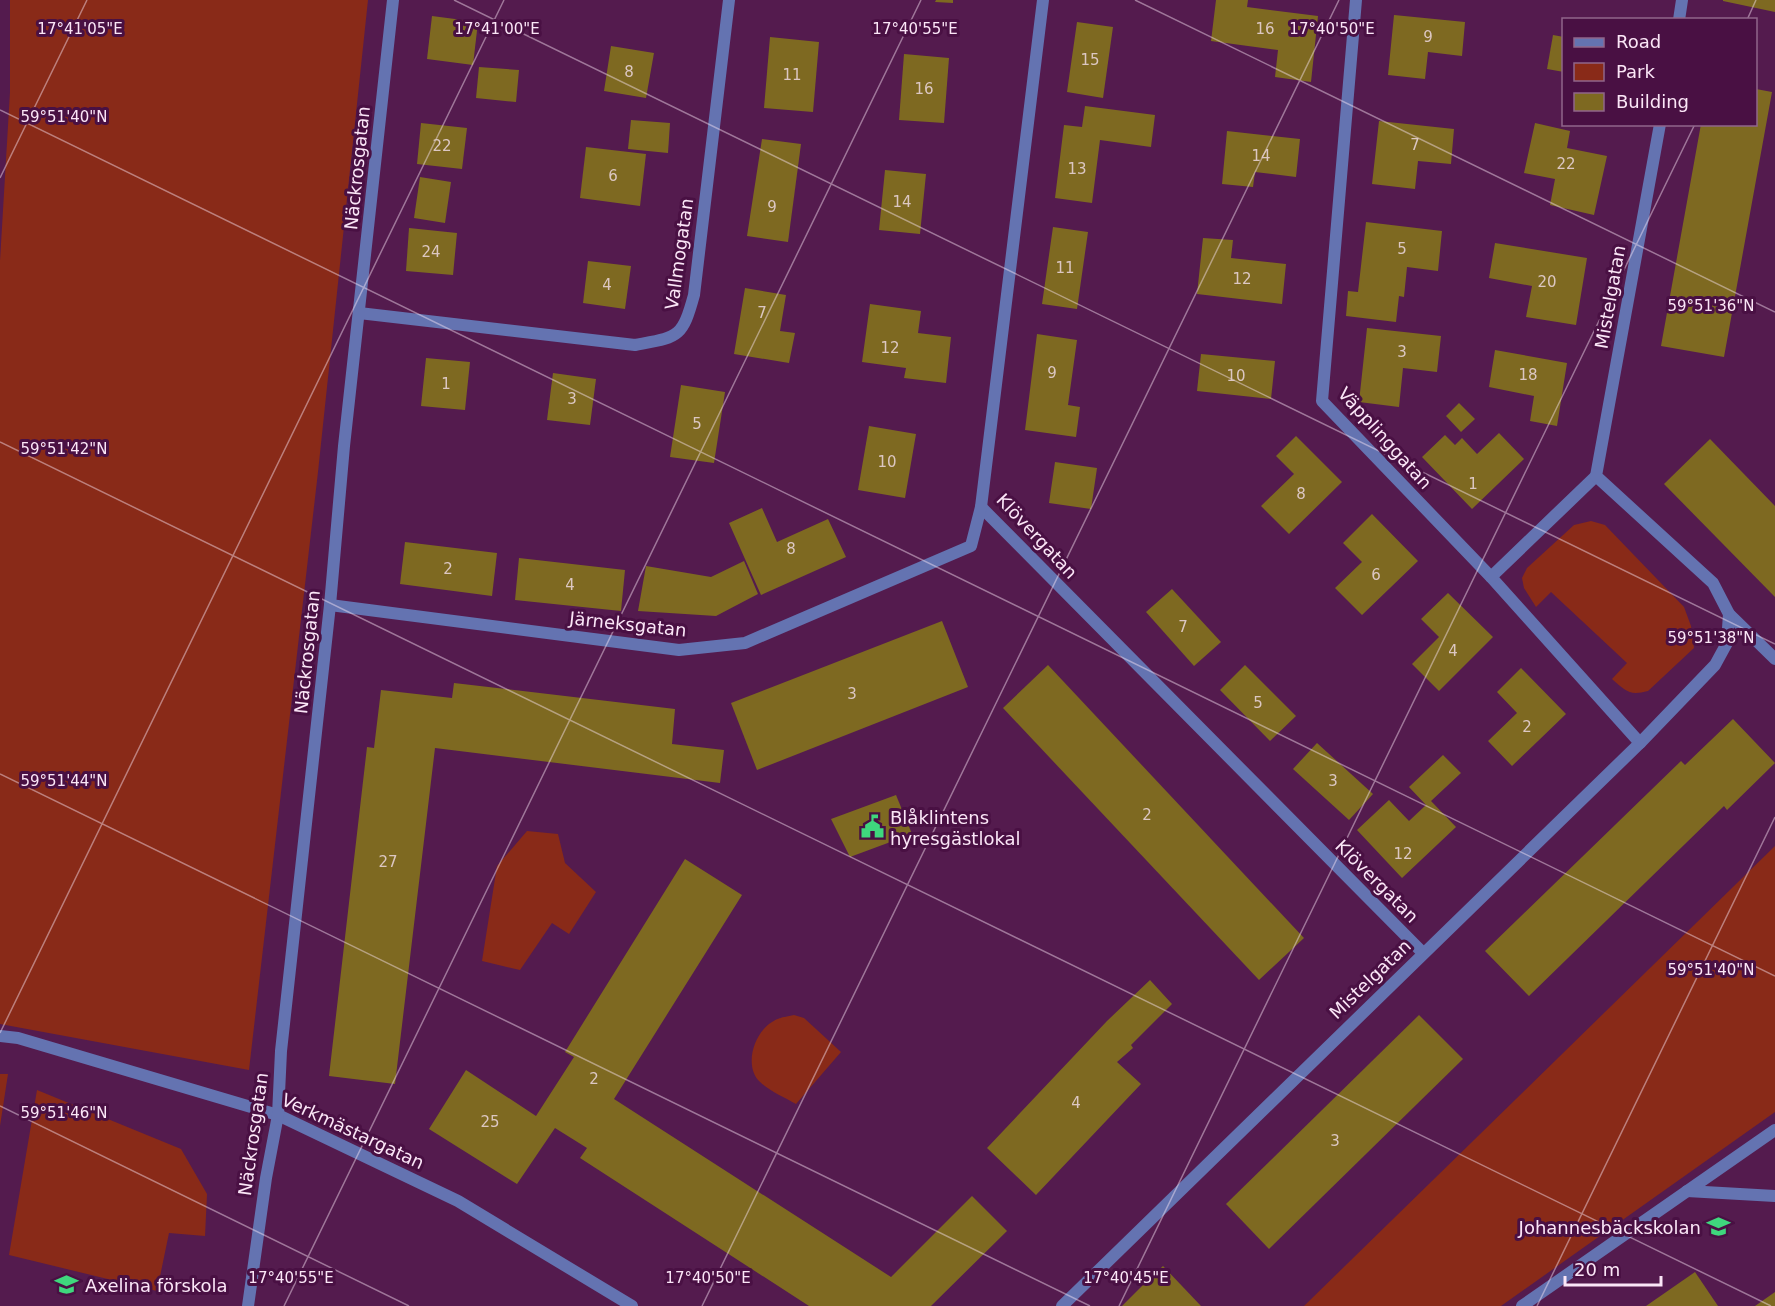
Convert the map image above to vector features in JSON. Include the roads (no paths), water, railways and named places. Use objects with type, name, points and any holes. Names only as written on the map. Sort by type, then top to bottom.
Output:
[{"type":"street","name":"Näckrosgatan","points":[[248,1306],[266,1178],[278,1115],[283,1039],[330,605],[344,446],[393,0]]},
{"type":"street","name":"Vallmogatan","points":[[360,313],[635,345],[671,339],[686,323],[694,295],[729,0]]},
{"type":"street","name":"Klövergatan","points":[[1043,0],[981,507],[1423,953]]},
{"type":"street","name":"Väpplinggatan","points":[[1356,0],[1322,401],[1491,577],[1640,743]]},
{"type":"street","points":[[1679,18],[1682,0]]},
{"type":"street","name":"Mistelgatan","points":[[1596,476],[1660,126]]},
{"type":"street","points":[[1491,577],[1596,476],[1713,583],[1730,614],[1775,659]]},
{"type":"street","name":"Järneksgatan","points":[[330,605],[679,650],[745,643],[971,546],[981,507]]},
{"type":"street","name":"Mistelgatan","points":[[1062,1306],[1640,743],[1715,665],[1727,643],[1730,614]]},
{"type":"street","name":"Verkmästargatan","points":[[0,1036],[18,1038],[278,1115],[458,1201],[632,1306]]},
{"type":"street","points":[[1522,1306],[1775,1130]]},
{"type":"street","points":[[1687,1191],[1775,1196]]},
{"type":"place","name":"Blåklintens hyresgästlokal","points":[[872,827]]},
{"type":"place","name":"Johannesbäckskolan","points":[[1719,1227]]},
{"type":"place","name":"Axelina förskola","points":[[67,1285]]}]
